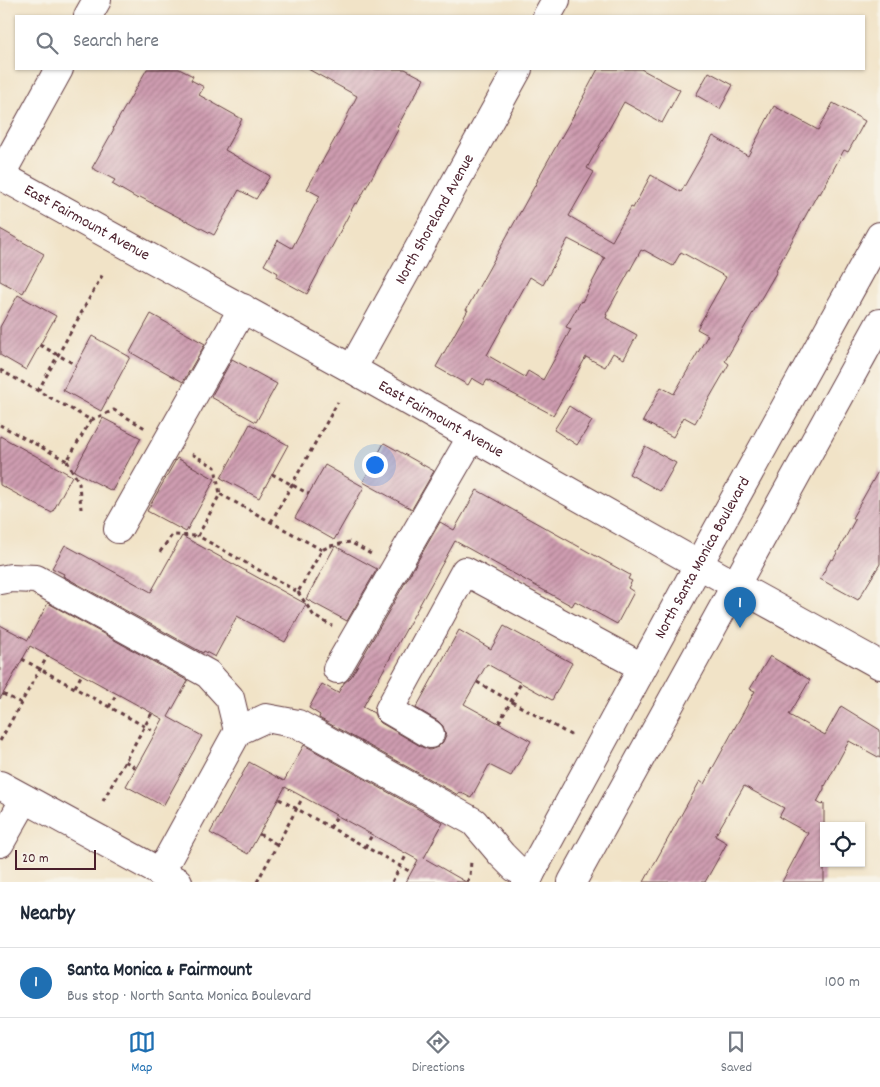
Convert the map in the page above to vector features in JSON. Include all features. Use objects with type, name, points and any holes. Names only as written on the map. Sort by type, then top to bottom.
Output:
[{"type":"street","points":[[89,15],[97,0]]},
{"type":"street","points":[[548,15],[556,0]]},
{"type":"street","points":[[0,175],[58,70]]},
{"type":"street","name":"North Shoreland Avenue","points":[[352,368],[517,70]]},
{"type":"street","name":"East Fairmount Avenue","points":[[0,175],[352,368],[880,665]]},
{"type":"street","name":"North Santa Monica Boulevard","points":[[528,878],[880,236]]},
{"type":"street","points":[[118,529],[243,308]]},
{"type":"street","points":[[572,882],[880,323]]},
{"type":"street","points":[[337,669],[472,436]]},
{"type":"street","points":[[430,734],[389,710],[466,571],[642,667]]},
{"type":"street","points":[[0,580],[11,578],[36,579],[208,674],[230,698],[238,731],[169,877],[0,785]]},
{"type":"street","points":[[238,731],[266,718],[298,724],[474,822],[502,855],[528,878]]},
{"type":"street","points":[[0,843],[24,799]]},
{"type":"path","points":[[38,391],[104,272]]},
{"type":"path","points":[[40,345],[76,365]]},
{"type":"path","points":[[0,370],[91,420]]},
{"type":"path","points":[[271,522],[338,402]]},
{"type":"path","points":[[67,462],[91,420],[114,410],[215,467],[220,494],[198,536]]},
{"type":"path","points":[[0,425],[67,462],[79,483],[81,509]]},
{"type":"path","points":[[272,474],[309,494]]},
{"type":"path","points":[[220,494],[322,550]]},
{"type":"path","points":[[160,552],[172,535],[198,536],[298,592],[314,616],[354,639]]},
{"type":"path","points":[[298,592],[322,550],[330,546],[350,542],[396,568]]},
{"type":"path","points":[[0,741],[48,655]]},
{"type":"path","points":[[22,659],[155,732]]},
{"type":"path","points":[[75,687],[82,674]]},
{"type":"path","points":[[477,682],[574,737]]},
{"type":"path","points":[[499,723],[521,683]]},
{"type":"path","points":[[109,707],[116,693]]},
{"type":"path","points":[[3,694],[21,703]]},
{"type":"path","points":[[103,801],[152,713]]},
{"type":"path","points":[[125,761],[136,768]]},
{"type":"path","points":[[257,882],[304,797]]},
{"type":"path","points":[[279,799],[411,872]]},
{"type":"path","points":[[330,828],[337,816]]},
{"type":"path","points":[[259,834],[278,845]]},
{"type":"path","points":[[365,847],[372,835]]},
{"type":"path","points":[[392,882],[407,854]]},
{"type":"building","points":[[146,70],[181,70],[193,76],[191,80],[204,87],[199,95],[242,119],[225,150],[270,176],[256,199],[239,190],[214,235],[140,197],[138,199],[112,184],[115,180],[92,168]]},
{"type":"building","points":[[310,70],[407,70],[424,79],[307,294],[276,277],[278,273],[264,265],[278,240],[292,248],[320,196],[307,189],[357,96]]},
{"type":"building","points":[[597,70],[643,70],[680,90],[662,123],[624,102],[587,168],[594,172],[569,216],[612,241],[651,175],[681,192],[713,136],[748,156],[774,106],[818,130],[833,103],[865,121],[848,152],[844,150],[820,194],[818,193],[777,271],[725,361],[729,364],[695,423],[684,417],[673,437],[643,421],[661,387],[674,394],[708,335],[697,329],[726,277],[681,252],[673,266],[641,250],[606,314],[606,318],[637,335],[624,359],[613,353],[605,367],[586,357],[553,415],[487,380],[484,385],[472,378],[468,385],[436,367]],"holes":[[[568,239],[605,258],[582,302],[566,327],[571,329],[543,380],[528,371],[525,377],[487,355],[530,277],[543,285]]]},
{"type":"building","points":[[709,72],[733,85],[720,109],[696,95]]},
{"type":"building","points":[[0,229],[44,254],[23,293],[0,281]]},
{"type":"building","points":[[18,295],[56,316],[26,370],[0,355],[0,327]]},
{"type":"building","points":[[151,314],[205,344],[183,382],[130,352]]},
{"type":"building","points":[[92,336],[130,357],[101,411],[63,390]]},
{"type":"building","points":[[232,359],[277,384],[256,422],[211,397]]},
{"type":"building","points":[[569,406],[592,421],[577,445],[554,430]]},
{"type":"building","points":[[103,418],[141,438],[112,491],[74,471]]},
{"type":"building","points":[[250,424],[288,445],[259,498],[221,478]]},
{"type":"building","points":[[0,436],[72,476],[52,513],[0,485]]},
{"type":"building","points":[[384,443],[434,471],[412,509],[363,482]]},
{"type":"building","points":[[645,446],[676,463],[660,491],[629,474]]},
{"type":"building","points":[[177,458],[215,479],[186,532],[147,511]]},
{"type":"building","points":[[325,465],[364,487],[334,540],[295,518]]},
{"type":"building","points":[[880,468],[880,564],[858,600],[820,579],[855,520],[852,518]]},
{"type":"building","points":[[477,490],[630,575],[628,579],[632,581],[628,588],[634,592],[617,624],[575,601],[572,606],[455,541],[363,707],[374,713],[381,723],[430,750],[438,747],[443,742],[446,735],[443,726],[416,708],[459,630],[491,649],[504,626],[572,663],[552,700],[487,664],[464,704],[531,741],[511,776],[489,765],[471,798],[460,792],[458,795],[319,718],[320,715],[309,708],[322,684],[338,693],[344,683],[351,677],[440,522],[454,530]]},
{"type":"building","points":[[182,536],[306,604],[285,642],[237,616],[215,657],[204,651],[203,653],[63,576],[64,574],[52,568],[65,545],[151,592]]},
{"type":"building","points":[[335,546],[377,569],[347,621],[306,599]]},
{"type":"building","points":[[48,603],[188,681],[168,717],[202,736],[163,806],[126,786],[163,719],[30,646],[0,699],[0,625],[28,640]]},
{"type":"building","points":[[770,656],[810,680],[789,715],[825,735],[841,706],[880,730],[880,758],[849,741],[824,785],[824,789],[817,802],[822,805],[824,803],[824,822],[820,822],[820,867],[824,867],[824,882],[782,882],[808,833],[779,817],[784,808],[744,786],[715,836],[727,843],[705,882],[644,882],[700,781],[704,784],[755,691],[750,689]]},
{"type":"building","points":[[304,745],[443,823],[424,858],[466,882],[406,882],[418,860],[285,787],[248,854],[210,833],[249,762],[284,781]]},
{"type":"place","name":"Santa Monica & Fairmount","points":[[740,628]]}]
